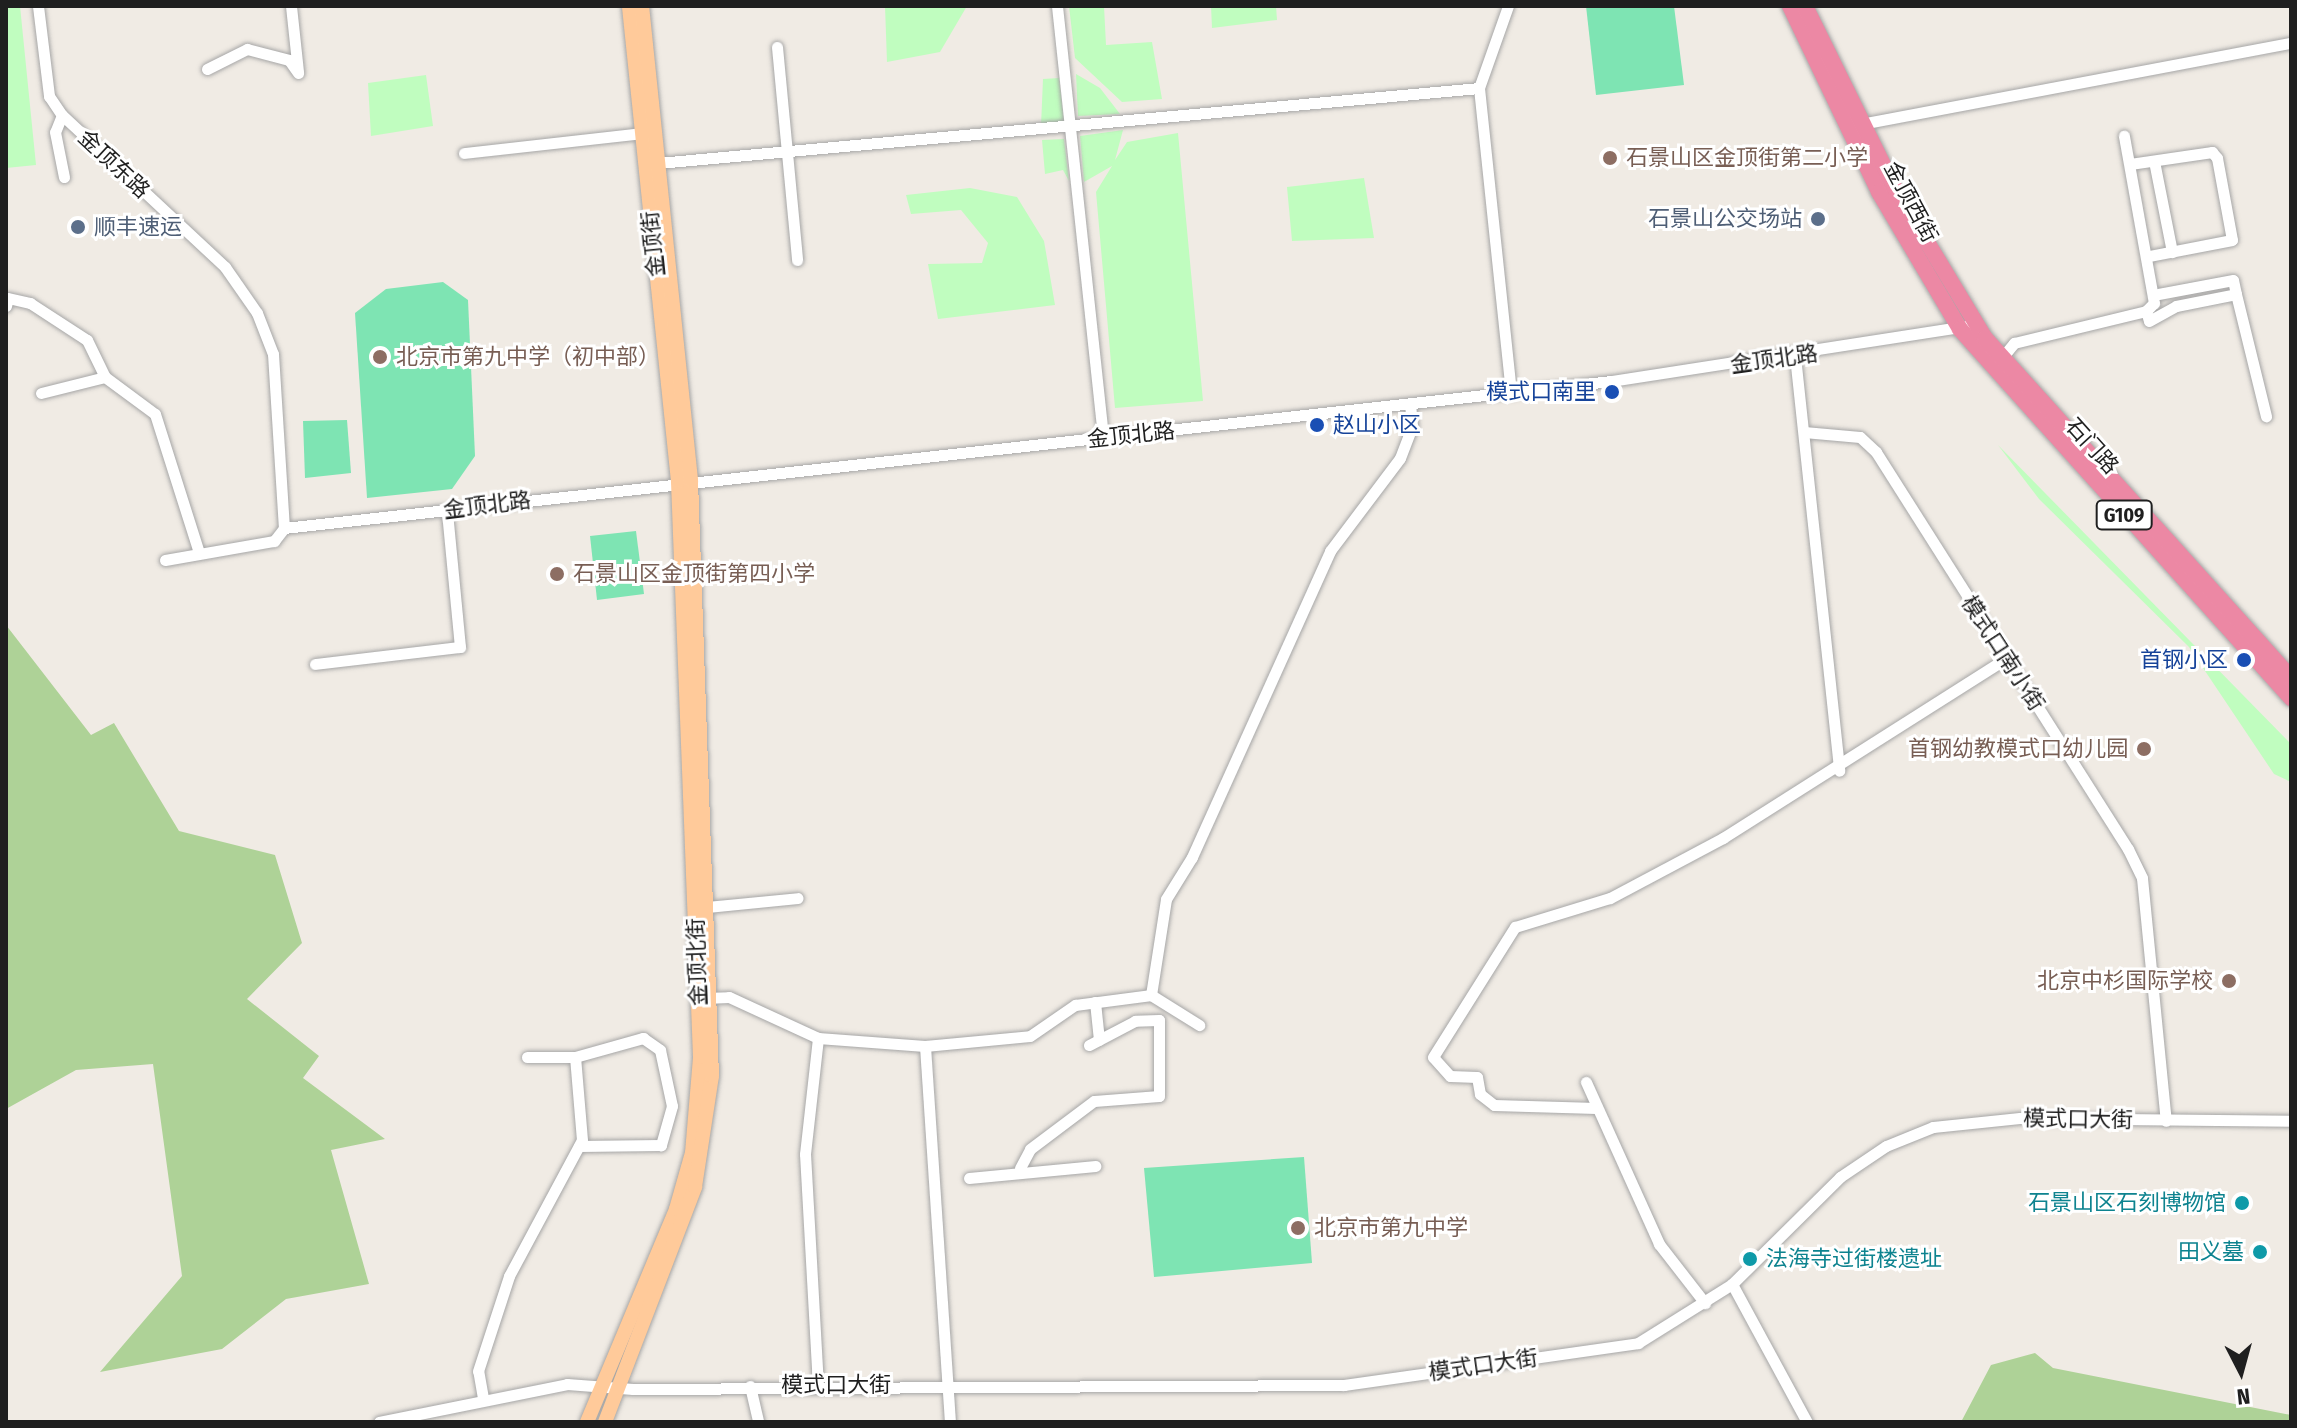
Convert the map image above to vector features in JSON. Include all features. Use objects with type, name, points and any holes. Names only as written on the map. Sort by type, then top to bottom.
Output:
[{"type":"highway","name":"金顶西街","points":[[1790,6],[1879,192],[1967,325]]},
{"type":"highway","name":"金顶西街","points":[[1805,6],[1861,124],[1967,325]]},
{"type":"highway","name":"石门路","points":[[1967,325],[2291,678]]},
{"type":"highway","name":"石门路","points":[[1967,325],[2291,698]]},
{"type":"main road","name":"金顶街","points":[[629,6],[684,481]]},
{"type":"main road","name":"金顶街","points":[[642,6],[684,481]]},
{"type":"main road","name":"金顶北街","points":[[684,481],[707,907],[704,998]]},
{"type":"main road","name":"金顶北街","points":[[587,1422],[607,1386],[695,1187],[712,1076],[704,998],[684,481]]},
{"type":"main road","name":"金顶北街","points":[[605,1422],[607,1386]]},
{"type":"street","name":"金顶东路","points":[[38,6],[49,96],[62,115],[225,267],[257,313],[273,354],[284,528]]},
{"type":"street","points":[[207,69],[247,49],[289,60],[298,73],[291,6]]},
{"type":"street","points":[[1057,6],[1103,439]]},
{"type":"street","points":[[1508,6],[1479,88],[1511,393]]},
{"type":"street","points":[[1861,124],[2291,43]]},
{"type":"street","points":[[777,47],[797,260]]},
{"type":"street","points":[[658,163],[1479,88]]},
{"type":"street","points":[[62,115],[55,132],[64,177]]},
{"type":"street","points":[[464,153],[642,133]]},
{"type":"street","points":[[2124,136],[2158,294]]},
{"type":"street","points":[[2130,164],[2212,152],[2217,158],[2232,240],[2149,256]]},
{"type":"street","points":[[2154,161],[2172,252]]},
{"type":"street","points":[[2001,359],[2014,343],[2146,311],[2158,294],[2233,280],[2266,416]]},
{"type":"street","points":[[2146,311],[2149,321],[2176,306],[2236,294]]},
{"type":"street","points":[[7,300],[30,303],[87,340],[105,377],[155,414],[199,553]]},
{"type":"street","name":"金顶北路","points":[[284,528],[684,481],[1103,439],[1511,393],[1795,356],[1967,325]]},
{"type":"street","points":[[1795,356],[1839,771]]},
{"type":"street","points":[[41,393],[105,377]]},
{"type":"street","points":[[1151,995],[1166,899],[1192,857],[1330,551],[1400,458],[1412,426],[1410,404]]},
{"type":"street","name":"模式口南小街","points":[[1804,432],[1860,437],[1876,452],[2142,878],[2166,1121]]},
{"type":"street","points":[[315,664],[460,647],[447,511]]},
{"type":"street","points":[[165,560],[274,541],[284,528]]},
{"type":"street","points":[[1596,1108],[1494,1105],[1480,1094],[1477,1077],[1450,1076],[1433,1057],[1515,927],[1610,898],[1839,771],[2007,658]]},
{"type":"street","points":[[707,907],[798,898]]},
{"type":"street","points":[[704,998],[729,997],[818,1038],[925,1046],[1030,1036],[1075,1005],[1151,995],[1199,1025]]},
{"type":"street","points":[[1020,1168],[1030,1149],[1094,1101],[1159,1096],[1159,1020],[1135,1021],[1094,1042],[1095,1002]]},
{"type":"street","points":[[527,1057],[575,1057],[643,1038],[660,1050],[672,1106],[661,1145],[579,1146]]},
{"type":"street","points":[[818,1038],[805,1154],[818,1386]]},
{"type":"street","points":[[925,1046],[950,1422]]},
{"type":"street","points":[[483,1398],[478,1371],[509,1276],[579,1146],[575,1057]]},
{"type":"street","points":[[1586,1082],[1659,1244],[1705,1303]]},
{"type":"street","name":"模式口大街","points":[[379,1422],[483,1398],[567,1384],[1344,1385],[1638,1343],[1732,1284],[1840,1177],[1933,1127],[2020,1118],[2291,1121]]},
{"type":"street","points":[[969,1178],[1020,1168],[1095,1166]]},
{"type":"street","points":[[1732,1284],[1807,1422]]},
{"type":"street","points":[[750,1386],[758,1422]]},
{"type":"green space","points":[[6,6],[20,6],[36,165],[6,168]]},
{"type":"green space","points":[[885,6],[967,6],[940,52],[887,62]]},
{"type":"green space","points":[[1069,6],[1104,6],[1106,45],[1152,42],[1162,99],[1122,102],[1075,58]]},
{"type":"green space","points":[[1211,6],[1276,6],[1277,20],[1212,28]]},
{"type":"green space","points":[[1586,6],[1674,6],[1684,85],[1596,95]]},
{"type":"green space","points":[[1076,74],[1100,88],[1120,114],[1078,116]]},
{"type":"green space","points":[[426,75],[433,126],[371,136],[368,83]]},
{"type":"green space","points":[[1059,78],[1064,121],[1041,126],[1043,79]]},
{"type":"green space","points":[[1123,130],[1115,160],[1127,142],[1178,133],[1203,401],[1115,408],[1096,192],[1112,166],[1084,182],[1080,136]]},
{"type":"green space","points":[[1064,139],[1069,181],[1063,170],[1045,174],[1042,140]]},
{"type":"green space","points":[[1364,178],[1374,238],[1292,241],[1287,187]]},
{"type":"green space","points":[[970,188],[1017,197],[1044,241],[1055,305],[938,319],[928,264],[982,263],[988,243],[961,210],[911,214],[906,195]]},
{"type":"green space","points":[[443,282],[468,300],[475,456],[452,489],[367,498],[355,313],[386,289]]},
{"type":"green space","points":[[347,420],[351,473],[305,478],[303,421]]},
{"type":"green space","points":[[1998,445],[2291,744],[2291,782],[2274,774],[2189,647],[2039,499]]},
{"type":"green space","points":[[636,531],[644,594],[597,600],[590,536]]},
{"type":"green space","points":[[6,625],[91,735],[114,723],[179,831],[275,855],[302,943],[247,999],[319,1056],[303,1078],[385,1139],[331,1150],[369,1284],[286,1299],[222,1349],[100,1372],[182,1276],[153,1064],[76,1070],[6,1109]]},
{"type":"green space","points":[[1304,1157],[1312,1263],[1154,1277],[1144,1168]]},
{"type":"green space","points":[[2035,1353],[2053,1368],[2291,1415],[2291,1422],[1961,1422],[1991,1365]]},
{"type":"place","name":"石景山区金顶街第二小学","points":[[1610,158]]},
{"type":"place","name":"石景山公交场站","points":[[1818,219]]},
{"type":"place","name":"顺丰速运","points":[[78,227]]},
{"type":"place","name":"北京市第九中学（初中部）","points":[[380,357]]},
{"type":"place","name":"模式口南里","points":[[1612,392]]},
{"type":"place","name":"赵山小区","points":[[1317,425]]},
{"type":"place","name":"石景山区金顶街第四小学","points":[[557,574]]},
{"type":"place","name":"首钢小区","points":[[2244,660]]},
{"type":"place","name":"首钢幼教模式口幼儿园","points":[[2144,749]]},
{"type":"place","name":"北京中杉国际学校","points":[[2229,981]]},
{"type":"place","name":"石景山区石刻博物馆","points":[[2242,1203]]},
{"type":"place","name":"北京市第九中学","points":[[1298,1228]]},
{"type":"place","name":"田义墓","points":[[2260,1252]]},
{"type":"place","name":"法海寺过街楼遗址","points":[[1750,1259]]}]
